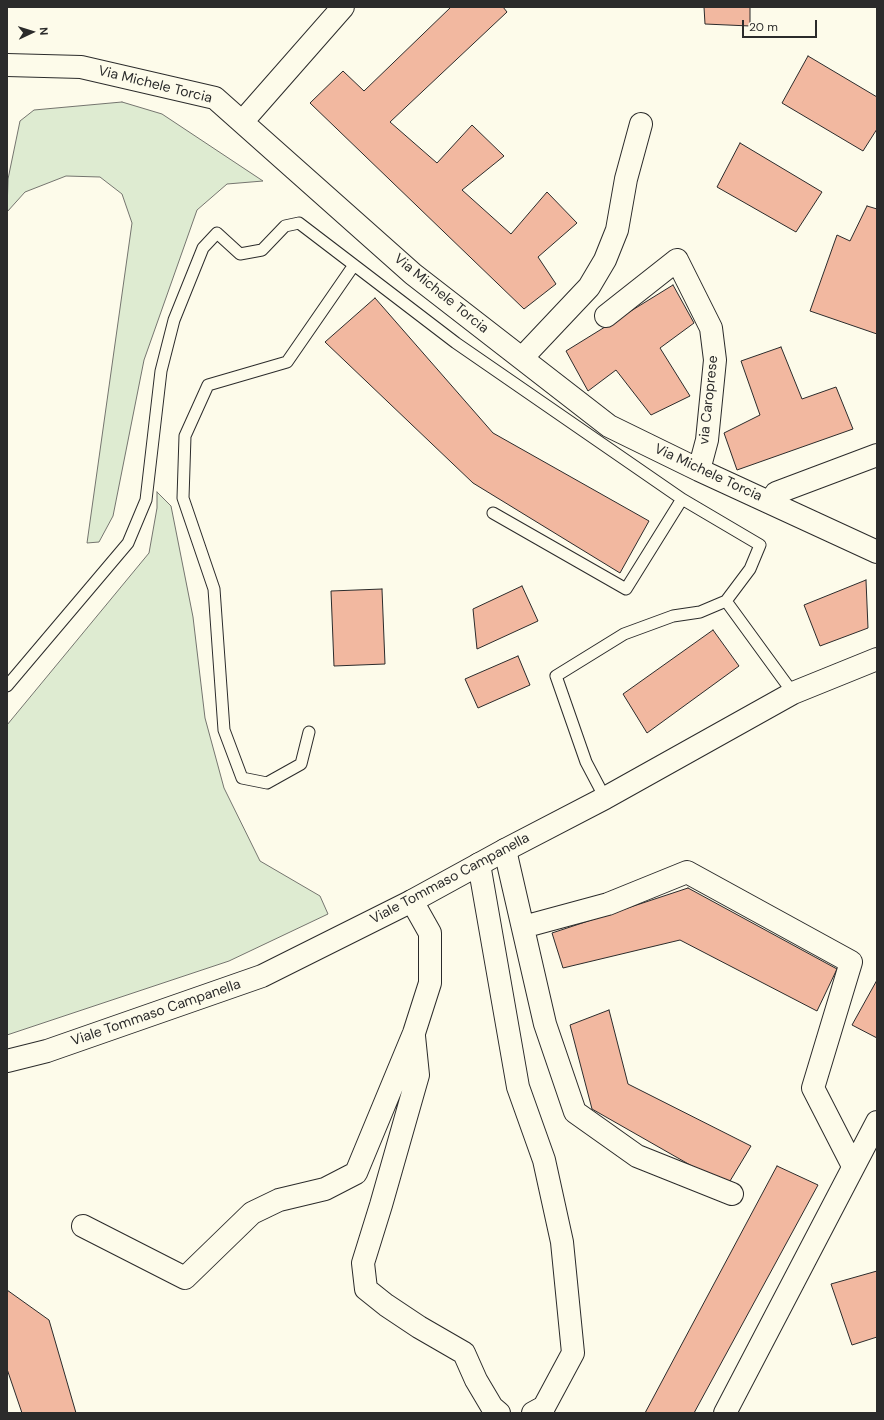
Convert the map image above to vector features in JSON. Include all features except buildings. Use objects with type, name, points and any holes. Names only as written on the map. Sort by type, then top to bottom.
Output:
[{"type":"street","points":[[242,122],[343,7]]},
{"type":"street","name":"Via Michele Torcia","points":[[7,65],[81,67],[215,98],[413,274],[609,426],[699,470],[877,552]]},
{"type":"street","points":[[522,358],[589,287],[605,260],[617,230],[626,179],[641,124]]},
{"type":"street","name":"via Caroprese","points":[[606,316],[677,260],[711,328],[715,360],[707,440],[699,470]]},
{"type":"street","points":[[771,503],[776,493],[877,455]]},
{"type":"street","name":"Viale Tommaso Campanella","points":[[7,1061],[47,1051],[262,976],[412,901],[505,850],[605,798],[793,693],[877,659]]},
{"type":"street","points":[[505,850],[545,1024],[575,1112],[637,1156],[732,1194]]},
{"type":"street","points":[[479,864],[518,1087],[544,1160],[562,1242],[573,1353],[544,1407],[533,1413]]},
{"type":"street","points":[[523,927],[608,904],[687,872],[850,962],[813,1088],[853,1166]]},
{"type":"street","points":[[83,1226],[185,1278],[252,1213],[279,1200],[325,1190],[356,1173],[414,1033],[430,984],[430,933],[412,901]]},
{"type":"street","points":[[414,1033],[418,1075],[363,1263],[366,1289],[386,1305],[419,1327],[464,1353],[476,1380],[492,1407],[499,1413]]},
{"type":"street","points":[[725,1413],[877,1122]]},
{"type":"lane","points":[[7,686],[128,543],[146,500],[161,371],[166,349],[174,320],[202,248],[217,233],[240,254],[262,250],[285,226],[300,223],[456,343],[682,499],[760,545],[750,569],[726,600],[700,612],[673,616],[624,634],[556,676],[586,762],[605,798]]},
{"type":"lane","points":[[309,732],[301,764],[267,783],[242,778],[224,730],[214,589],[183,498],[185,436],[208,385],[287,362],[354,265]]},
{"type":"lane","points":[[493,513],[626,589],[682,499]]},
{"type":"lane","points":[[726,600],[793,693]]},
{"type":"green space","points":[[122,102],[162,114],[263,181],[227,184],[197,210],[144,360],[113,516],[99,542],[87,543],[132,223],[122,194],[100,177],[66,176],[25,192],[7,212],[8,179],[20,121],[34,110]]},
{"type":"green space","points":[[157,492],[171,506],[193,617],[205,718],[224,788],[260,861],[320,896],[328,914],[229,961],[7,1035],[7,725],[149,553],[157,508]]}]
